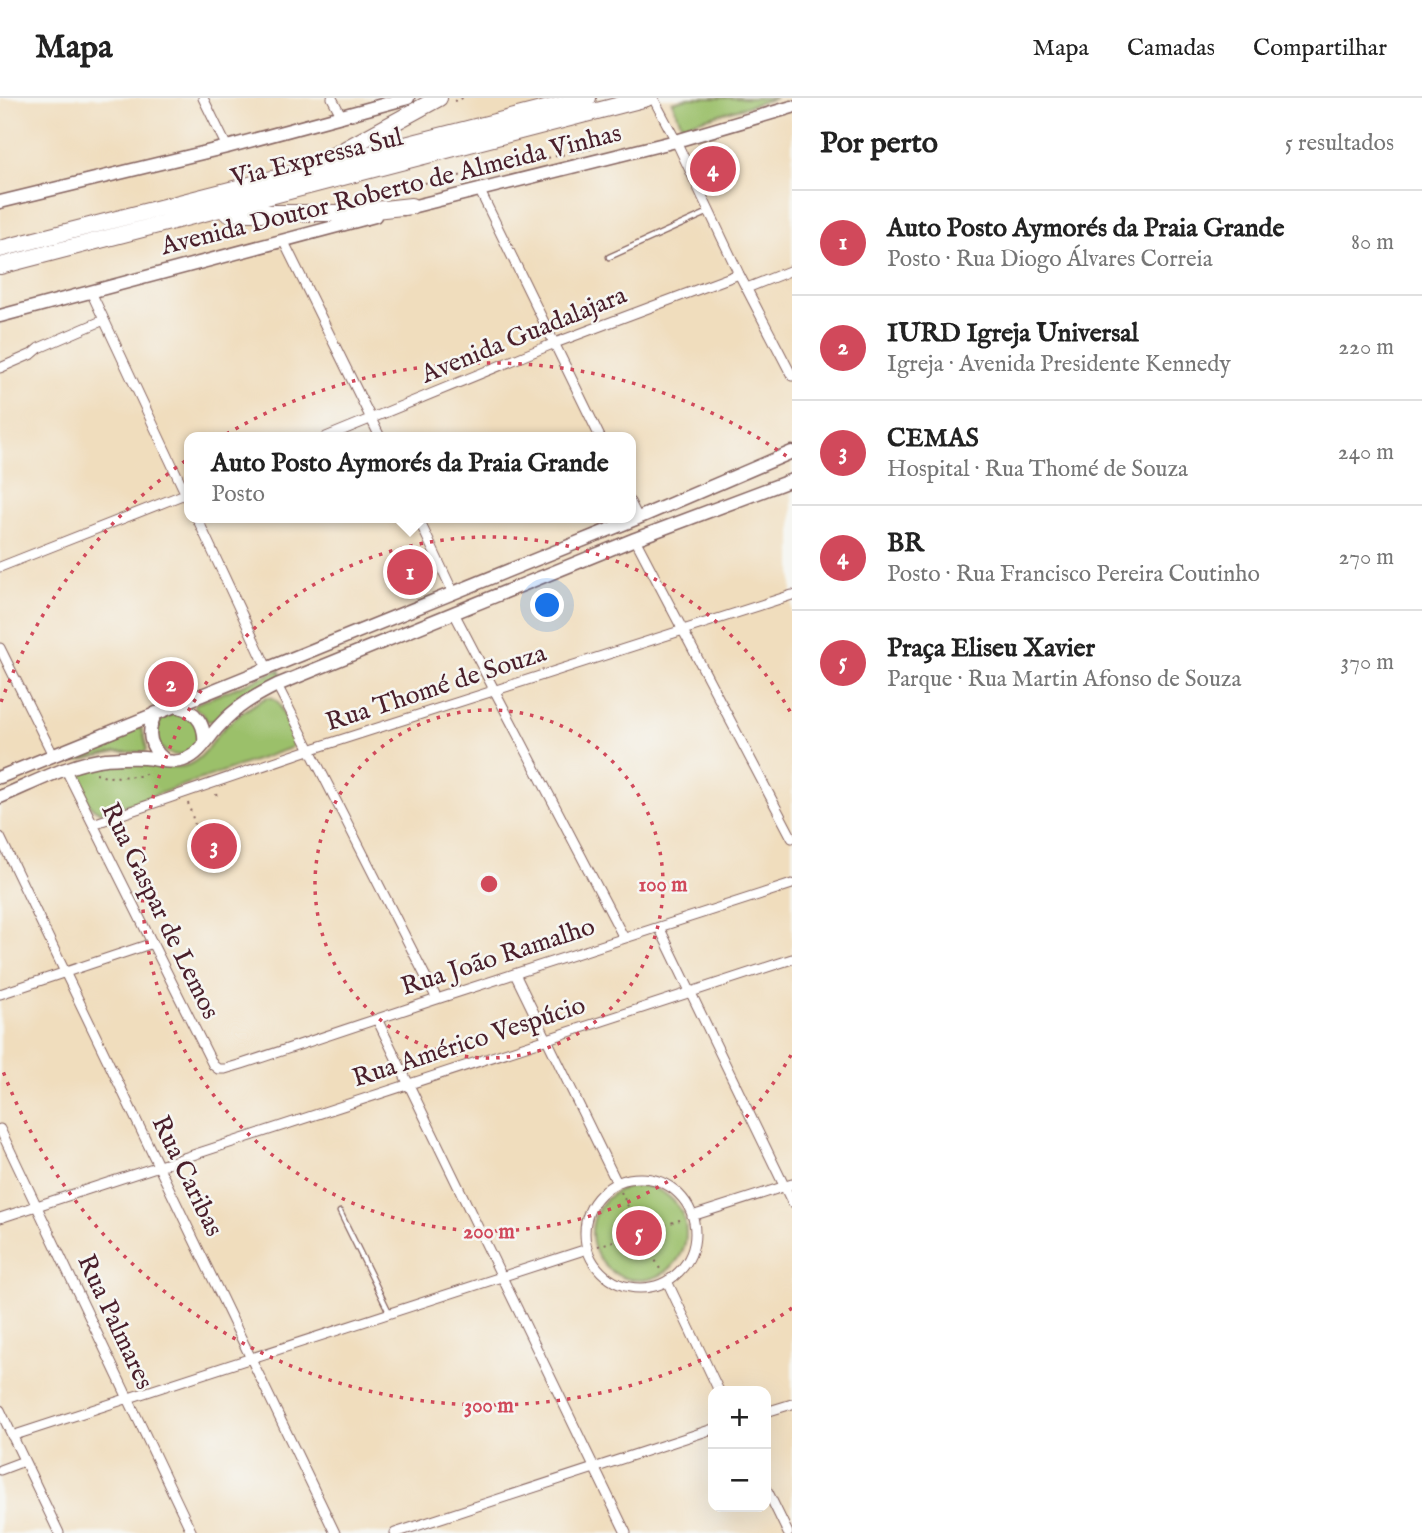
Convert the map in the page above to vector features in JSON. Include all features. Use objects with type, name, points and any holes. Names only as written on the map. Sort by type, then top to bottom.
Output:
[{"type":"highway","points":[[306,170],[439,98]]},
{"type":"highway","name":"Via Expressa Sul","points":[[0,249],[588,98]]},
{"type":"highway","name":"Via Expressa Sul","points":[[0,265],[647,98]]},
{"type":"highway","points":[[193,215],[348,213],[411,206]]},
{"type":"main road","points":[[0,202],[226,147],[408,98]]},
{"type":"main road","name":"Avenida Doutor Roberto de Almeida Vinhas","points":[[0,316],[479,188],[676,141],[792,107]]},
{"type":"main road","points":[[638,518],[792,452]]},
{"type":"main road","points":[[765,490],[771,483],[792,472]]},
{"type":"main road","points":[[0,797],[89,762],[137,758],[173,762],[188,759],[239,707],[277,685],[635,538],[792,480]]},
{"type":"main road","points":[[0,777],[626,523]]},
{"type":"main road","points":[[176,706],[196,715],[203,726],[204,744]]},
{"type":"main road","points":[[156,713],[150,725],[150,739],[156,752],[165,760]]},
{"type":"street","points":[[203,98],[226,147]]},
{"type":"street","points":[[332,98],[342,117]]},
{"type":"street","points":[[653,98],[792,376]]},
{"type":"street","points":[[479,188],[598,432]]},
{"type":"street","points":[[283,240],[378,432]]},
{"type":"street","points":[[747,288],[792,270]]},
{"type":"street","name":"Avenida Guadalajara","points":[[338,432],[555,343],[739,274]]},
{"type":"street","points":[[90,292],[184,488]]},
{"type":"street","points":[[0,368],[104,320]]},
{"type":"street","points":[[0,567],[184,498]]},
{"type":"street","points":[[636,513],[638,518]]},
{"type":"street","points":[[199,523],[267,668]]},
{"type":"street","points":[[420,523],[453,592]]},
{"type":"street","points":[[635,538],[792,838]]},
{"type":"street","name":"Rua Thomé de Souza","points":[[93,824],[309,750],[792,595]]},
{"type":"street","points":[[454,612],[624,938]]},
{"type":"street","points":[[0,648],[52,755]]},
{"type":"street","points":[[277,685],[437,999]]},
{"type":"street","name":"Rua Gaspar de Lemos","points":[[66,770],[213,1065],[218,1069]]},
{"type":"street","name":"Rua Caribas","points":[[0,837],[335,1533]]},
{"type":"street","name":"Rua João Ramalho","points":[[218,1069],[242,1064],[792,884]]},
{"type":"street","points":[[659,927],[788,1185],[792,1202]]},
{"type":"street","points":[[0,994],[153,943]]},
{"type":"street","name":"Rua Américo Vespúcio","points":[[0,1218],[792,959]]},
{"type":"street","points":[[515,974],[617,1183]]},
{"type":"street","points":[[377,1019],[626,1533]]},
{"type":"street","name":"Rua Palmares","points":[[0,1129],[191,1533]]},
{"type":"street","points":[[648,1179],[662,1183],[676,1191],[686,1202],[692,1216],[694,1246],[688,1260],[679,1272],[667,1281],[651,1287],[635,1288],[619,1284],[605,1276],[594,1264],[587,1249],[584,1233],[593,1203],[604,1191],[617,1183],[648,1179]]},
{"type":"street","points":[[692,1216],[788,1185]]},
{"type":"street","points":[[12,1436],[587,1249]]},
{"type":"street","points":[[667,1281],[717,1386]]},
{"type":"street","points":[[771,1410],[792,1404]]},
{"type":"street","points":[[0,1410],[59,1533]]},
{"type":"street","points":[[394,1533],[708,1431]]},
{"type":"street","points":[[0,1470],[24,1461]]},
{"type":"street","points":[[771,1498],[788,1533]]},
{"type":"lane","points":[[608,257],[710,212]]},
{"type":"lane","points":[[340,1212],[389,1312]]},
{"type":"path","points":[[184,793],[204,850],[190,854]]},
{"type":"path","points":[[617,1183],[640,1233],[667,1281]]},
{"type":"path","points":[[587,1249],[692,1216]]},
{"type":"green space","points":[[688,98],[776,98],[682,125],[672,102]]},
{"type":"green space","points":[[279,670],[282,676],[246,696],[214,721],[207,721],[194,707],[195,704]]},
{"type":"green space","points":[[267,697],[278,702],[296,740],[291,748],[106,812],[93,808],[88,802],[78,779],[82,771],[118,764],[173,767],[190,764],[203,754],[230,722]]},
{"type":"green space","points":[[177,713],[192,719],[198,734],[192,749],[177,755],[162,749],[156,734],[162,719]]},
{"type":"green space","points":[[140,727],[144,735],[147,749],[145,752],[116,752],[64,764],[61,758]]},
{"type":"green space","points":[[639,1186],[657,1190],[672,1200],[682,1215],[686,1233],[682,1251],[672,1266],[657,1276],[639,1280],[621,1276],[606,1266],[596,1251],[592,1233],[596,1215],[606,1200],[621,1190]]},
{"type":"place","name":"BR","points":[[713,169]]},
{"type":"place","name":"Auto Posto Aymorés da Praia Grande","points":[[410,572]]},
{"type":"place","name":"IURD Igreja Universal","points":[[171,684]]},
{"type":"place","name":"CEMAS","points":[[214,846]]},
{"type":"place","name":"Praça Eliseu Xavier","points":[[639,1233]]}]
